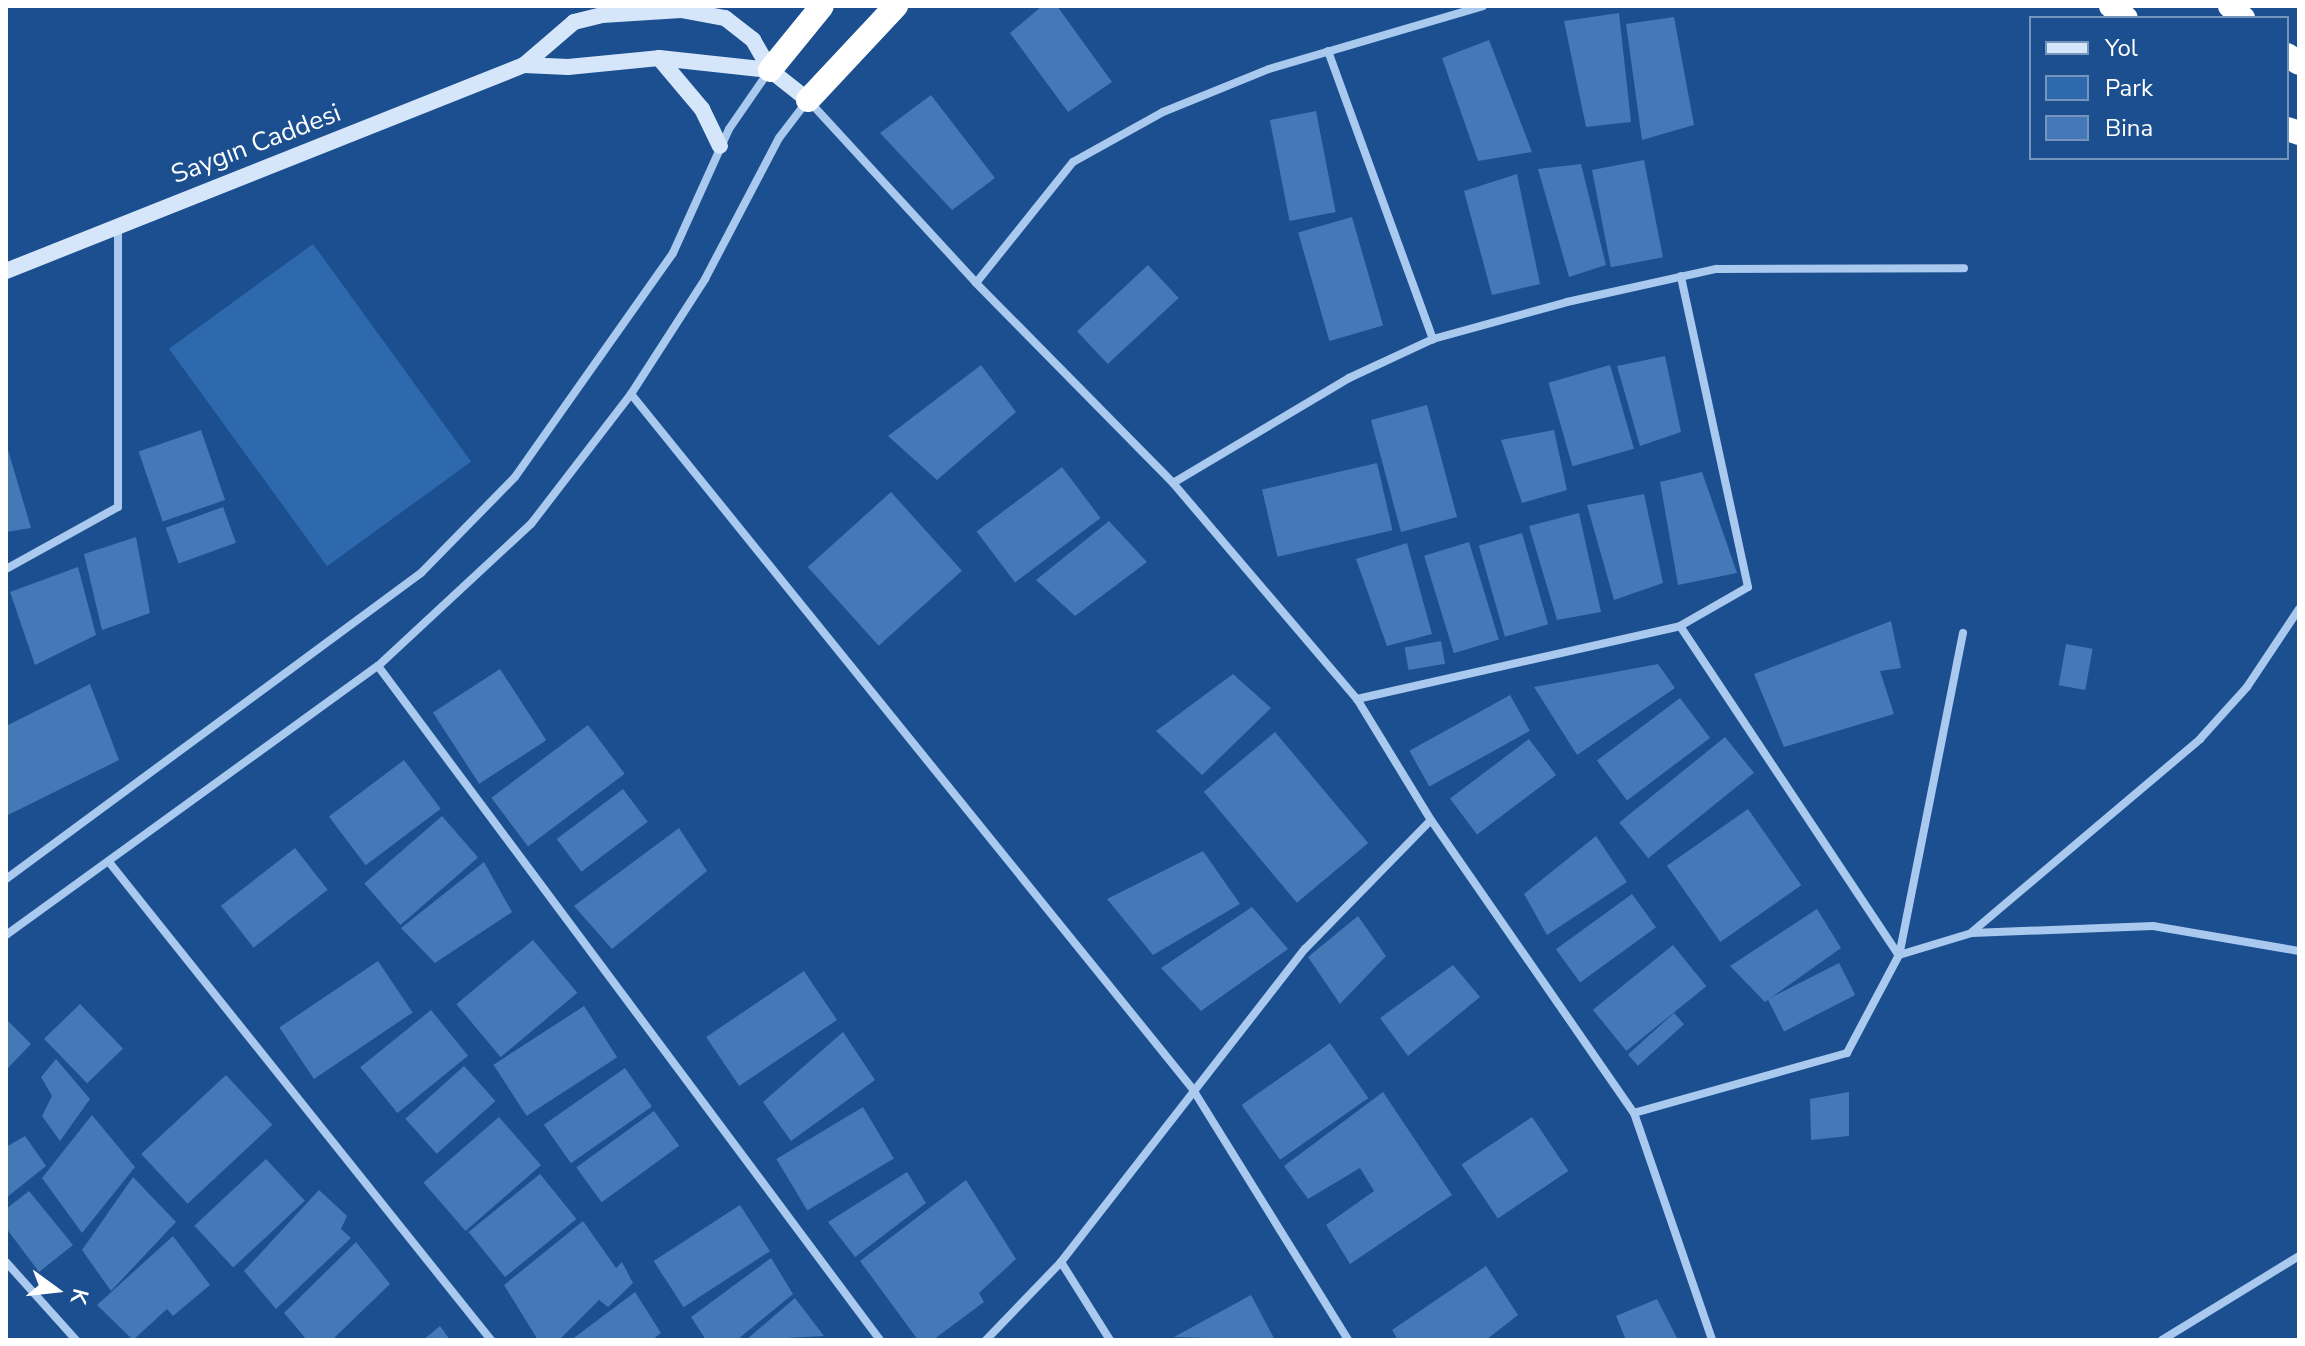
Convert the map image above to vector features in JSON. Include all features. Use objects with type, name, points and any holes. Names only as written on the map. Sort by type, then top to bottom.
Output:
[{"type":"highway","points":[[770,70],[822,6]]},
{"type":"highway","points":[[808,100],[896,6]]},
{"type":"street","points":[[976,283],[1073,162],[1163,112],[1328,51],[1483,6]]},
{"type":"street","name":"Saygın Caddesi","points":[[6,271],[118,223],[524,65],[574,22],[646,9],[686,8],[725,18],[753,40],[770,70]]},
{"type":"street","points":[[1328,51],[1433,339]]},
{"type":"street","name":"Saygın Caddesi","points":[[524,65],[568,67],[659,58],[770,70]]},
{"type":"street","points":[[659,58],[702,109],[720,146]]},
{"type":"street","points":[[6,879],[421,573],[504,488],[673,253],[720,146],[770,70],[808,100],[976,283],[1173,483],[1357,699],[1431,820],[1634,1113],[1712,1340]]},
{"type":"street","points":[[6,935],[378,666],[531,524],[631,394],[705,279],[779,138],[808,100]]},
{"type":"street","points":[[6,569],[118,507],[118,223]]},
{"type":"street","points":[[1173,483],[1349,378],[1433,339],[1716,269],[1964,268]]},
{"type":"street","points":[[1357,699],[1680,626],[1748,587],[1681,276]]},
{"type":"street","points":[[631,394],[1192,1088],[1348,1340]]},
{"type":"street","points":[[1972,933],[2200,739],[2247,687],[2299,609]]},
{"type":"street","points":[[1680,626],[1899,955]]},
{"type":"street","points":[[1634,1113],[1847,1053],[1899,955],[1963,633]]},
{"type":"street","points":[[378,666],[880,1340]]},
{"type":"street","points":[[986,1340],[1061,1262],[1192,1088],[1305,949],[1431,820]]},
{"type":"street","points":[[109,862],[491,1340]]},
{"type":"street","points":[[1899,955],[1972,933],[2153,926],[2299,951]]},
{"type":"street","points":[[2162,1340],[2299,1256]]},
{"type":"street","points":[[6,1262],[76,1340]]},
{"type":"street","points":[[1061,1262],[1110,1340]]},
{"type":"green space","points":[[313,244],[471,462],[327,566],[169,349]]},
{"type":"building","points":[[1042,6],[1057,6],[1112,82],[1068,112],[1010,33]]},
{"type":"building","points":[[1619,13],[1631,122],[1586,127],[1564,21]]},
{"type":"building","points":[[1674,17],[1694,125],[1642,140],[1626,24]]},
{"type":"building","points":[[1489,40],[1532,152],[1478,161],[1442,58]]},
{"type":"building","points":[[931,95],[995,178],[952,210],[880,133]]},
{"type":"building","points":[[1316,111],[1336,212],[1290,221],[1270,120]]},
{"type":"building","points":[[1644,160],[1663,257],[1611,267],[1592,170]]},
{"type":"building","points":[[1581,164],[1606,265],[1569,277],[1538,169]]},
{"type":"building","points":[[1517,174],[1540,284],[1492,295],[1464,191]]},
{"type":"building","points":[[1352,217],[1383,326],[1329,341],[1298,232]]},
{"type":"building","points":[[1148,265],[1179,298],[1108,364],[1077,331]]},
{"type":"building","points":[[1665,356],[1681,432],[1640,446],[1617,366]]},
{"type":"building","points":[[981,365],[1016,412],[937,480],[888,436]]},
{"type":"building","points":[[1610,365],[1634,449],[1572,466],[1548,383]]},
{"type":"building","points":[[1427,405],[1457,517],[1401,532],[1371,420]]},
{"type":"building","points":[[201,430],[225,500],[163,521],[139,451]]},
{"type":"building","points":[[1554,430],[1567,490],[1522,503],[1501,440]]},
{"type":"building","points":[[6,443],[31,528],[6,532]]},
{"type":"building","points":[[1377,463],[1393,530],[1278,557],[1262,490]]},
{"type":"building","points":[[1062,467],[1101,518],[1015,583],[977,531]]},
{"type":"building","points":[[1702,472],[1737,573],[1678,585],[1660,482]]},
{"type":"building","points":[[891,492],[962,571],[879,646],[808,567]]},
{"type":"building","points":[[1644,494],[1663,583],[1614,600],[1587,505]]},
{"type":"building","points":[[223,507],[236,543],[179,564],[166,528]]},
{"type":"building","points":[[1579,513],[1601,612],[1557,620],[1529,526]]},
{"type":"building","points":[[1109,521],[1147,562],[1075,616],[1036,580]]},
{"type":"building","points":[[1522,533],[1548,624],[1505,637],[1479,545]]},
{"type":"building","points":[[136,537],[150,613],[102,630],[84,554]]},
{"type":"building","points":[[1469,542],[1499,640],[1454,653],[1424,556]]},
{"type":"building","points":[[1407,543],[1432,634],[1387,646],[1356,559]]},
{"type":"building","points":[[78,567],[96,635],[35,665],[10,592]]},
{"type":"building","points":[[1891,621],[1901,668],[1880,671],[1894,714],[1784,747],[1754,674]]},
{"type":"building","points":[[1441,641],[1445,664],[1409,670],[1405,647]]},
{"type":"building","points":[[2066,644],[2093,649],[2085,690],[2059,685]]},
{"type":"building","points":[[1658,664],[1675,688],[1577,755],[1534,687]]},
{"type":"building","points":[[500,669],[546,740],[479,784],[433,713]]},
{"type":"building","points":[[1233,674],[1271,708],[1202,775],[1156,731]]},
{"type":"building","points":[[90,684],[119,760],[6,816],[6,726]]},
{"type":"building","points":[[1510,695],[1530,731],[1429,787],[1409,751]]},
{"type":"building","points":[[1680,698],[1710,738],[1627,801],[1597,761]]},
{"type":"building","points":[[588,725],[625,774],[528,847],[491,798]]},
{"type":"building","points":[[1275,732],[1368,843],[1297,903],[1204,792]]},
{"type":"building","points":[[1725,737],[1754,773],[1648,858],[1619,823]]},
{"type":"building","points":[[1529,739],[1556,775],[1477,835],[1450,799]]},
{"type":"building","points":[[404,760],[441,809],[366,865],[329,817]]},
{"type":"building","points":[[623,789],[648,822],[581,872],[557,839]]},
{"type":"building","points":[[1748,809],[1801,885],[1720,942],[1667,866]]},
{"type":"building","points":[[442,816],[478,858],[400,925],[364,884]]},
{"type":"building","points":[[679,828],[707,871],[612,949],[574,906]]},
{"type":"building","points":[[1596,836],[1627,882],[1547,935],[1524,894]]},
{"type":"building","points":[[295,848],[328,890],[254,948],[221,906]]},
{"type":"building","points":[[1203,851],[1240,904],[1153,955],[1107,899]]},
{"type":"building","points":[[484,862],[512,912],[435,963],[401,928]]},
{"type":"building","points":[[1632,894],[1656,927],[1580,982],[1556,949]]},
{"type":"building","points":[[1252,907],[1288,949],[1201,1011],[1161,968]]},
{"type":"building","points":[[1817,909],[1841,948],[1765,1002],[1730,966]]},
{"type":"building","points":[[1358,916],[1386,956],[1340,1004],[1308,957]]},
{"type":"building","points":[[533,940],[577,993],[501,1057],[456,1004]]},
{"type":"building","points":[[1673,945],[1706,986],[1626,1051],[1593,1010]]},
{"type":"building","points":[[378,961],[413,1012],[314,1079],[279,1028]]},
{"type":"building","points":[[1839,963],[1855,995],[1784,1031],[1768,999]]},
{"type":"building","points":[[1453,965],[1480,997],[1408,1056],[1380,1018]]},
{"type":"building","points":[[804,971],[837,1020],[739,1086],[706,1037]]},
{"type":"building","points":[[80,1004],[123,1049],[87,1083],[44,1039]]},
{"type":"building","points":[[584,1006],[617,1057],[527,1116],[493,1065]]},
{"type":"building","points":[[431,1010],[468,1056],[397,1113],[360,1067]]},
{"type":"building","points":[[1674,1013],[1684,1024],[1638,1066],[1628,1054]]},
{"type":"building","points":[[6,1019],[31,1044],[6,1070]]},
{"type":"building","points":[[843,1032],[875,1080],[791,1141],[763,1102]]},
{"type":"building","points":[[1330,1043],[1368,1098],[1280,1160],[1242,1105]]},
{"type":"building","points":[[56,1059],[90,1099],[60,1141],[42,1116],[52,1096],[41,1077]]},
{"type":"building","points":[[464,1066],[495,1101],[437,1154],[405,1119]]},
{"type":"building","points":[[625,1068],[652,1107],[571,1163],[544,1125]]},
{"type":"building","points":[[226,1075],[272,1125],[188,1204],[141,1154]]},
{"type":"building","points":[[1383,1092],[1452,1195],[1350,1264],[1326,1225],[1374,1191],[1360,1168],[1308,1199],[1284,1166]]},
{"type":"building","points":[[1849,1092],[1849,1136],[1811,1140],[1810,1099]]},
{"type":"building","points":[[863,1107],[894,1158],[807,1210],[776,1159]]},
{"type":"building","points":[[654,1111],[679,1146],[602,1202],[576,1167]]},
{"type":"building","points":[[92,1115],[135,1167],[82,1233],[42,1178]]},
{"type":"building","points":[[499,1117],[541,1165],[466,1231],[424,1183]]},
{"type":"building","points":[[1532,1117],[1568,1171],[1498,1218],[1462,1165]]},
{"type":"building","points":[[25,1136],[46,1166],[6,1198],[6,1147]]},
{"type":"building","points":[[266,1159],[305,1201],[233,1268],[194,1226]]},
{"type":"building","points":[[907,1172],[926,1203],[855,1257],[828,1222]]},
{"type":"building","points":[[540,1174],[577,1219],[505,1277],[469,1232]]},
{"type":"building","points":[[133,1177],[176,1222],[111,1291],[82,1250]]},
{"type":"building","points":[[966,1180],[1016,1259],[979,1293],[984,1302],[933,1340],[918,1340],[860,1261]]},
{"type":"building","points":[[319,1190],[347,1216],[341,1229],[351,1238],[276,1309],[244,1271]]},
{"type":"building","points":[[29,1191],[73,1245],[39,1272],[6,1228],[6,1209]]},
{"type":"building","points":[[740,1205],[770,1251],[684,1307],[654,1261]]},
{"type":"building","points":[[583,1221],[616,1268],[622,1262],[633,1283],[608,1307],[599,1300],[559,1340],[538,1340],[504,1285]]},
{"type":"building","points":[[173,1236],[210,1285],[173,1316],[167,1309],[133,1340],[97,1305]]},
{"type":"building","points":[[356,1242],[390,1284],[332,1340],[307,1340],[284,1313]]},
{"type":"building","points":[[771,1258],[793,1294],[737,1340],[706,1340],[691,1317]]},
{"type":"building","points":[[1486,1266],[1518,1315],[1486,1340],[1398,1340],[1392,1330]]},
{"type":"building","points":[[635,1292],[661,1333],[652,1340],[571,1340]]},
{"type":"building","points":[[1251,1295],[1275,1340],[1174,1337]]},
{"type":"building","points":[[795,1298],[824,1336],[746,1340]]},
{"type":"building","points":[[1657,1299],[1678,1340],[1626,1340],[1616,1316]]},
{"type":"building","points":[[440,1326],[450,1340],[423,1340]]}]
